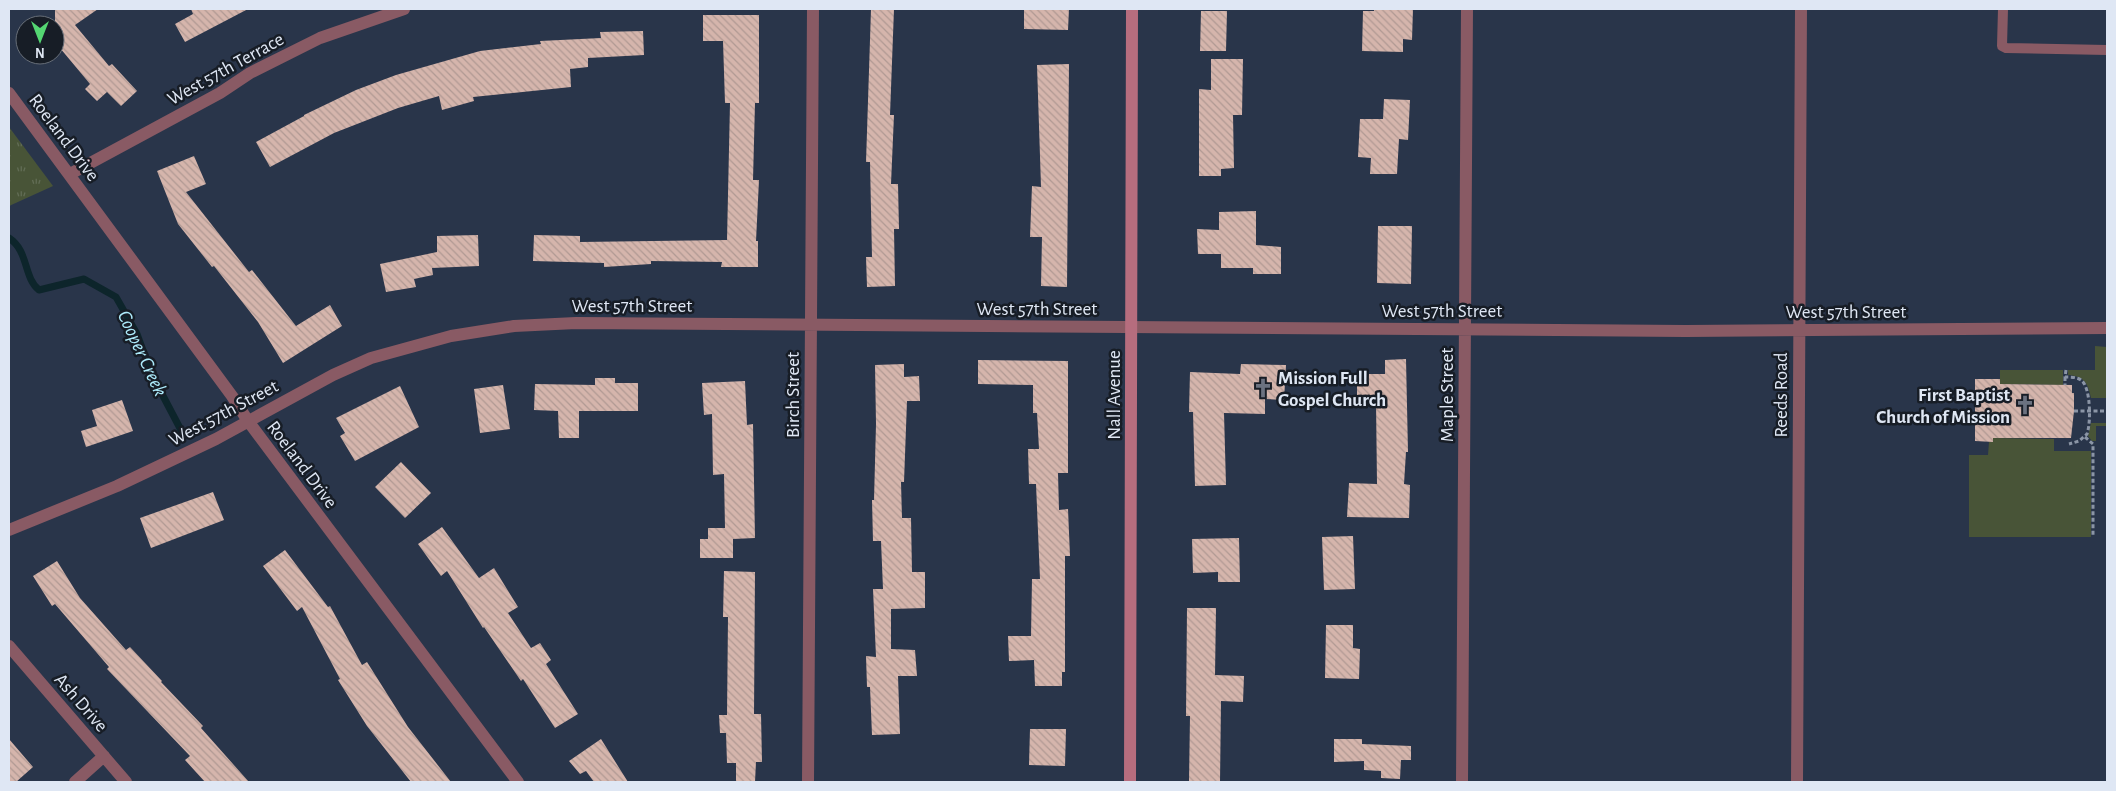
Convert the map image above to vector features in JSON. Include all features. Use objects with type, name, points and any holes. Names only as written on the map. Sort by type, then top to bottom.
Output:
[{"type":"street","name":"West 57th Terrace","points":[[70,174],[220,93],[250,73],[320,38],[404,9]]},
{"type":"street","name":"Birch Street","points":[[808,782],[813,9]]},
{"type":"street","name":"Nall Avenue","points":[[1130,782],[1132,9]]},
{"type":"street","name":"Maple Street","points":[[1462,782],[1467,9]]},
{"type":"street","name":"Reeds Road","points":[[1797,782],[1801,9]]},
{"type":"street","name":"Roeland Drive","points":[[9,93],[232,396],[248,421],[518,782]]},
{"type":"street","name":"West 57th Street","points":[[9,530],[117,486],[216,439],[333,375],[364,362],[451,336],[514,326],[576,323],[1686,331],[2107,328]]},
{"type":"street","name":"Ash Drive","points":[[9,646],[126,782]]},
{"type":"street","points":[[75,782],[104,756]]},
{"type":"lane","points":[[2003,9],[2002,46],[2006,48],[2107,50]]},
{"type":"path","points":[[2065,385],[2066,370]]},
{"type":"path","points":[[2065,377],[2078,378],[2085,385],[2089,411],[2088,431],[2085,437],[2069,444]]},
{"type":"path","points":[[2074,411],[2107,411]]},
{"type":"path","points":[[2085,437],[2093,444],[2093,537]]},
{"type":"green space","points":[[9,127],[53,186],[9,206]]},
{"type":"green space","points":[[2095,346],[2107,347],[2107,398],[2091,398],[2087,384],[2082,379],[2068,375],[2068,370],[2095,370]]},
{"type":"green space","points":[[2000,370],[2063,370],[2063,385],[2000,384]]},
{"type":"green space","points":[[2091,423],[2107,423],[2107,426],[2096,426],[2096,441],[2092,441],[2088,436]]},
{"type":"green space","points":[[1993,438],[2054,439],[2054,451],[2091,451],[2091,537],[1969,537],[1969,455],[1988,455],[1989,442],[1993,442]]},
{"type":"building","points":[[55,9],[98,9],[75,25],[109,66],[112,64],[137,91],[121,106],[107,92],[97,101],[85,89],[90,84],[65,54],[65,15],[55,15]]},
{"type":"building","points":[[191,9],[248,9],[185,42],[175,24],[193,14]]},
{"type":"building","points":[[871,9],[894,9],[890,115],[894,115],[891,184],[898,184],[899,229],[894,229],[895,286],[867,287],[866,257],[872,257],[870,162],[866,162]]},
{"type":"building","points":[[1024,9],[1069,9],[1068,30],[1024,29]]},
{"type":"building","points":[[1374,9],[1413,9],[1412,40],[1403,39],[1403,52],[1362,51],[1363,11],[1374,11]]},
{"type":"building","points":[[1201,11],[1227,11],[1226,51],[1200,51]]},
{"type":"building","points":[[703,15],[759,15],[759,103],[755,103],[753,180],[759,180],[756,241],[758,241],[758,267],[721,267],[722,262],[651,261],[651,264],[604,267],[604,263],[533,261],[534,235],[580,236],[580,242],[727,240],[730,103],[725,103],[723,41],[703,41]]},
{"type":"building","points":[[643,31],[644,55],[588,58],[588,67],[570,69],[571,87],[473,97],[474,101],[442,110],[439,96],[398,108],[334,133],[270,167],[256,142],[304,115],[356,90],[396,75],[480,51],[541,44],[540,41],[601,38],[600,32]]},
{"type":"building","points":[[1211,59],[1243,59],[1242,115],[1233,115],[1234,168],[1221,169],[1221,176],[1199,176],[1199,89],[1211,90]]},
{"type":"building","points":[[1069,64],[1067,287],[1041,286],[1042,237],[1030,237],[1032,186],[1041,187],[1037,65]]},
{"type":"building","points":[[1384,99],[1410,100],[1408,140],[1399,139],[1397,174],[1370,174],[1371,158],[1358,157],[1360,119],[1383,119]]},
{"type":"building","points":[[194,156],[206,184],[186,192],[249,272],[252,270],[296,326],[330,305],[342,326],[283,363],[258,322],[178,224],[157,171]]},
{"type":"building","points":[[1256,211],[1256,245],[1281,247],[1281,274],[1253,274],[1253,268],[1221,268],[1221,254],[1198,254],[1197,229],[1219,230],[1219,212]]},
{"type":"building","points":[[1378,226],[1412,226],[1411,284],[1377,283]]},
{"type":"building","points":[[478,235],[479,266],[432,268],[433,275],[414,279],[416,287],[386,292],[380,264],[437,252],[437,236]]},
{"type":"building","points":[[1406,359],[1408,452],[1406,452],[1404,484],[1410,485],[1409,518],[1347,517],[1349,483],[1377,484],[1376,402],[1357,402],[1357,374],[1385,374],[1385,360]]},
{"type":"building","points":[[978,360],[1068,361],[1068,473],[1058,473],[1059,510],[1068,509],[1070,556],[1065,556],[1065,672],[1062,672],[1062,686],[1035,686],[1034,660],[1009,661],[1008,636],[1031,636],[1032,579],[1040,579],[1036,484],[1029,484],[1028,449],[1039,449],[1037,413],[1033,413],[1033,385],[978,384]]},
{"type":"building","points":[[904,364],[904,377],[919,376],[920,401],[907,401],[904,482],[901,482],[902,518],[911,518],[912,572],[925,572],[925,608],[891,609],[891,649],[915,650],[917,676],[898,676],[900,734],[872,735],[870,687],[867,687],[866,656],[876,657],[873,589],[883,589],[881,541],[873,541],[872,500],[874,500],[876,424],[875,365]]},
{"type":"building","points":[[1241,364],[1286,365],[1284,400],[1265,399],[1265,414],[1224,413],[1226,485],[1195,486],[1193,412],[1189,412],[1190,372],[1240,374]]},
{"type":"building","points":[[595,378],[615,378],[615,383],[638,383],[638,411],[579,411],[579,438],[559,438],[558,411],[534,410],[535,384],[595,385]]},
{"type":"building","name":"First Baptist Church of Mission","points":[[1975,379],[2000,379],[2000,384],[2072,385],[2074,411],[2071,438],[1993,438],[1993,442],[1975,441]]},
{"type":"building","points":[[745,381],[747,425],[753,424],[755,538],[733,539],[733,558],[700,558],[700,539],[708,539],[708,528],[725,528],[724,474],[713,475],[712,414],[704,415],[702,383]]},
{"type":"building","points":[[503,385],[510,429],[480,433],[474,389]]},
{"type":"building","points":[[400,386],[419,427],[355,461],[340,436],[345,433],[336,418]]},
{"type":"building","points":[[122,400],[133,431],[86,447],[81,431],[97,426],[92,410]]},
{"type":"building","points":[[401,462],[431,493],[405,518],[375,487]]},
{"type":"building","points":[[213,492],[224,520],[151,548],[140,518]]},
{"type":"building","points":[[442,527],[479,578],[494,568],[518,607],[508,613],[531,648],[540,643],[551,660],[546,664],[578,714],[555,728],[523,679],[521,681],[483,628],[447,571],[441,576],[418,544]]},
{"type":"building","points":[[1353,536],[1355,589],[1324,590],[1322,537]]},
{"type":"building","points":[[1239,538],[1240,582],[1218,582],[1218,572],[1193,573],[1192,539]]},
{"type":"building","points":[[285,550],[328,607],[330,606],[362,665],[367,662],[408,727],[451,782],[411,782],[367,726],[338,680],[340,679],[302,607],[297,611],[263,566]]},
{"type":"building","points":[[57,561],[80,598],[126,650],[130,647],[162,681],[203,726],[201,728],[249,782],[205,782],[185,760],[190,756],[107,669],[109,667],[55,604],[52,606],[33,576]]},
{"type":"building","points":[[724,571],[755,572],[754,714],[761,714],[762,762],[756,762],[755,782],[736,782],[736,763],[727,763],[726,733],[720,733],[719,715],[727,715],[728,617],[723,617]]},
{"type":"building","points":[[1187,608],[1216,608],[1215,675],[1244,676],[1243,702],[1221,701],[1220,782],[1189,782],[1190,716],[1186,716]]},
{"type":"building","points":[[1326,625],[1353,625],[1353,648],[1360,649],[1359,679],[1325,678]]},
{"type":"building","points":[[1030,729],[1066,729],[1065,766],[1029,765]]},
{"type":"building","points":[[9,739],[33,767],[16,782],[9,782]]},
{"type":"building","points":[[601,739],[628,782],[594,782],[586,771],[580,774],[569,761]]},
{"type":"building","points":[[1334,739],[1362,739],[1362,744],[1411,746],[1411,760],[1401,760],[1400,779],[1381,778],[1381,771],[1364,770],[1364,761],[1334,762]]},
{"type":"waterway","name":"Cooper Creek","points":[[9,238],[20,250],[30,278],[39,290],[84,279],[116,297],[137,334],[152,375],[182,432]]},
{"type":"place","name":"Mission Full Gospel Church","points":[[1263,388]]},
{"type":"place","name":"First Baptist Church of Mission","points":[[2025,405]]}]
